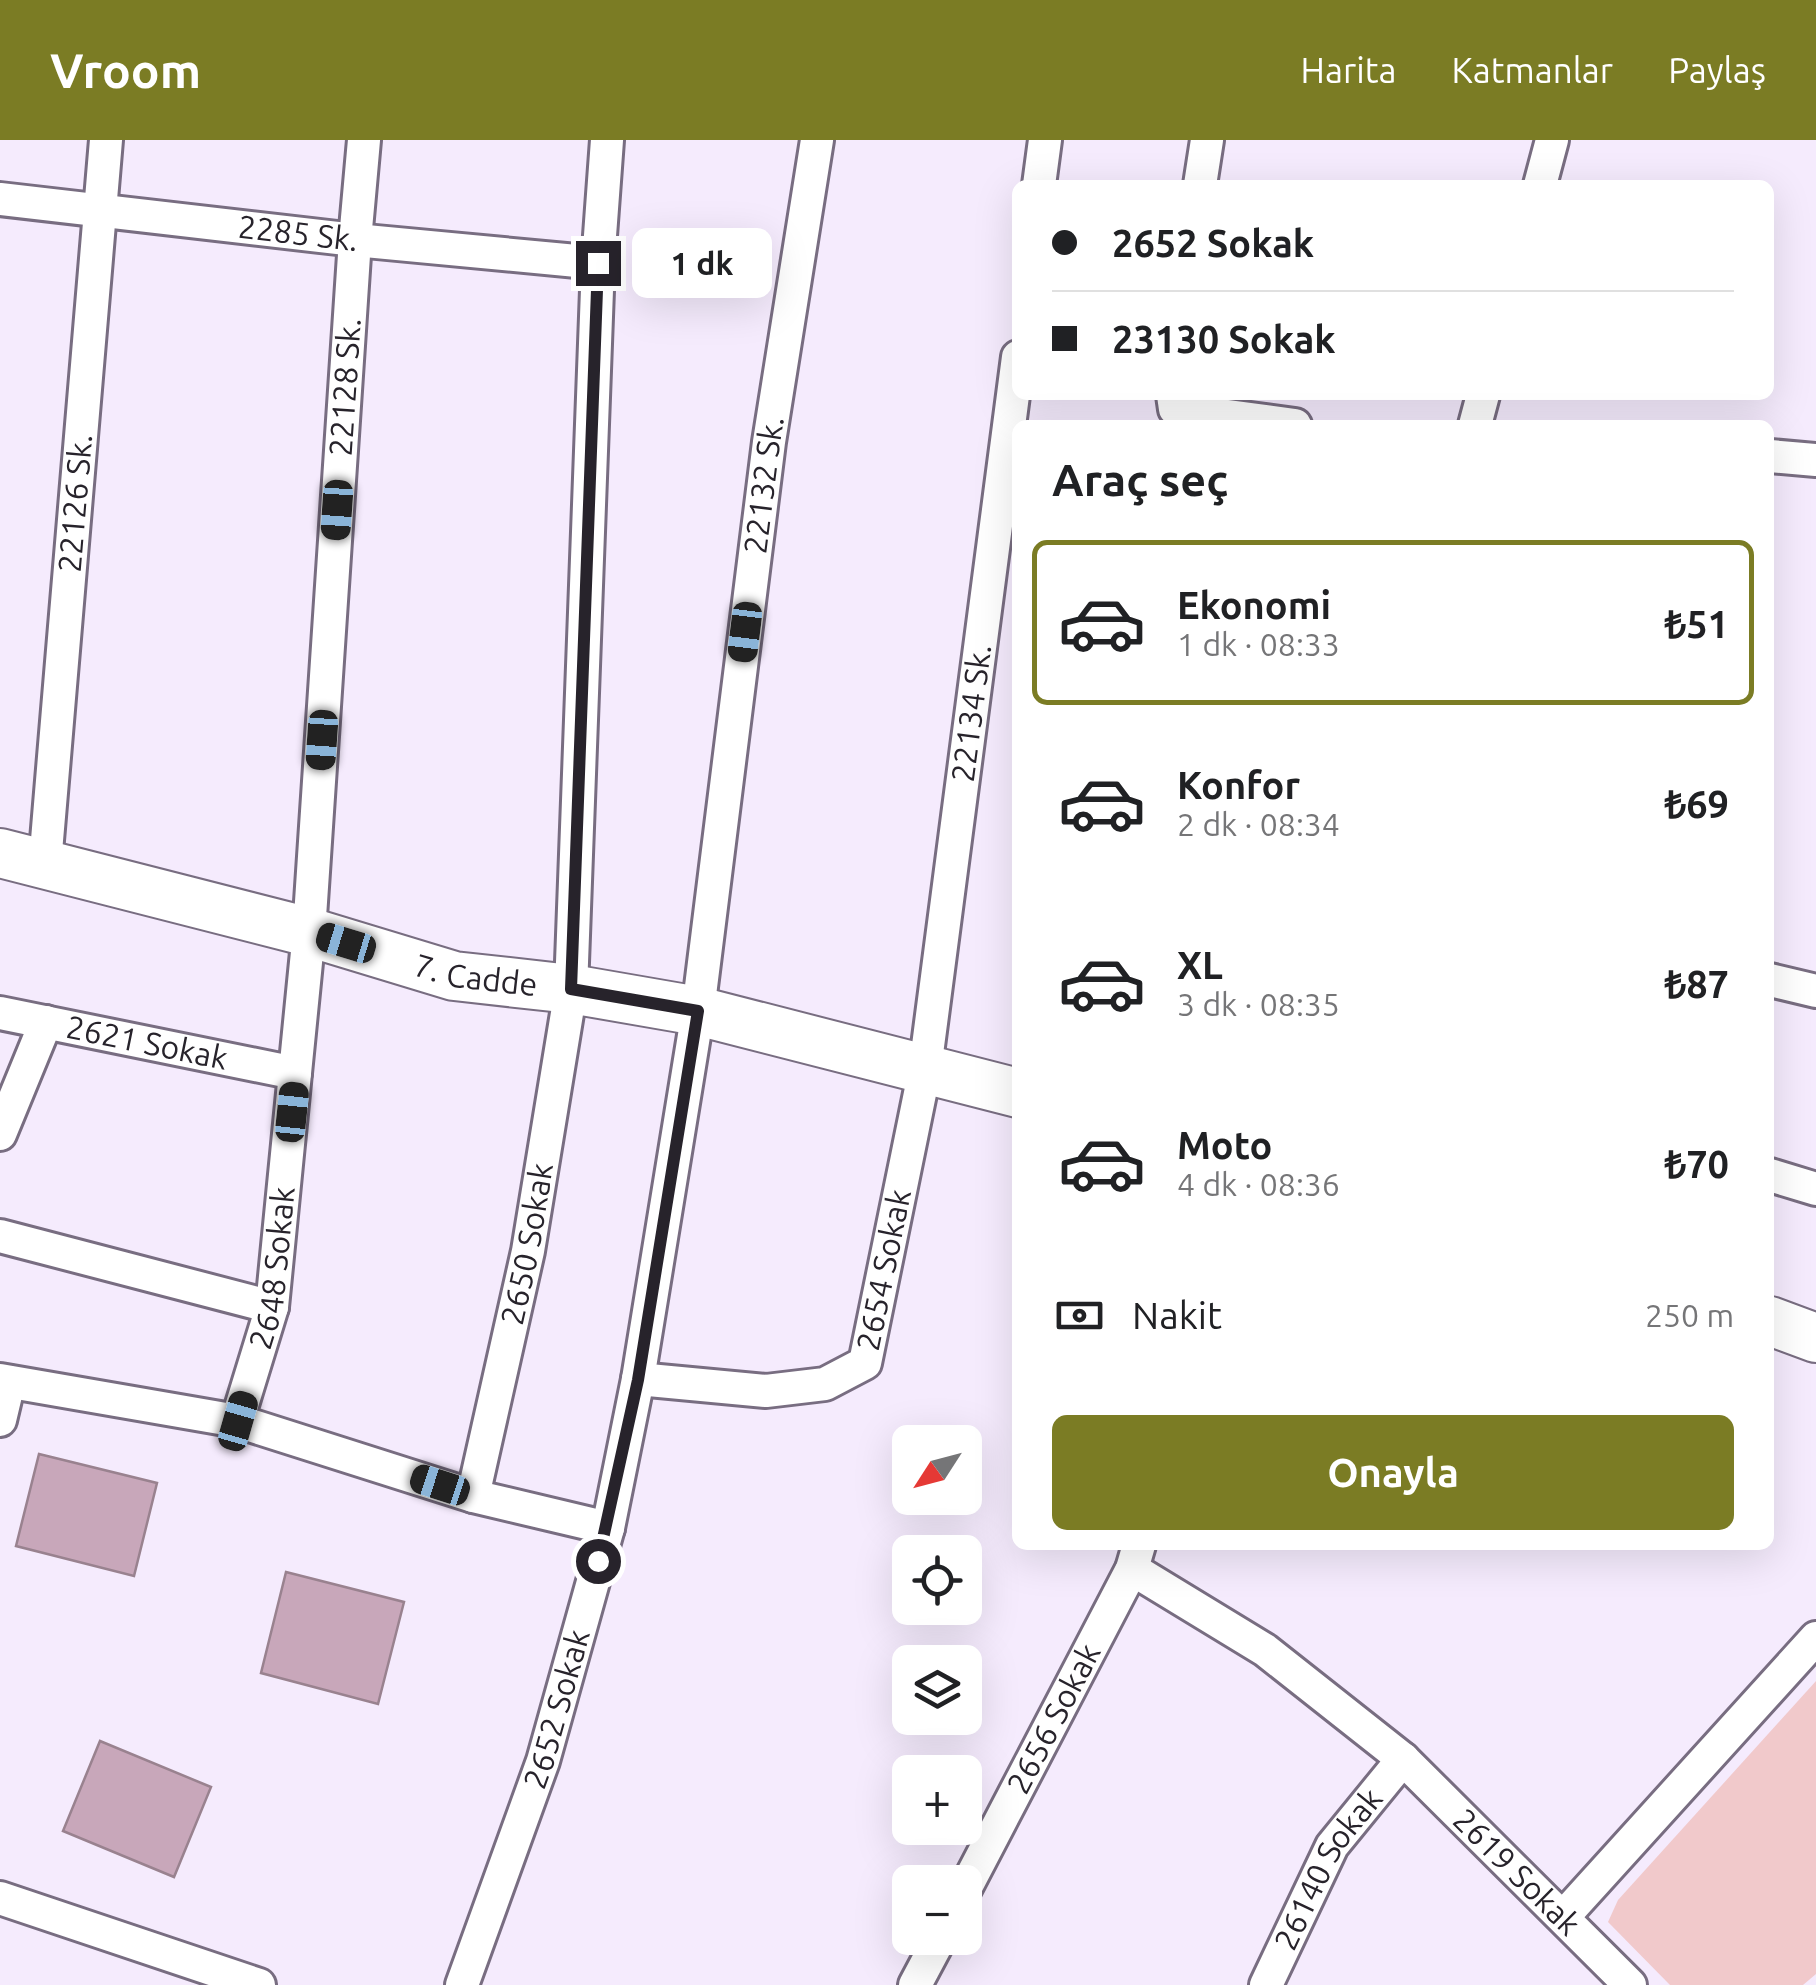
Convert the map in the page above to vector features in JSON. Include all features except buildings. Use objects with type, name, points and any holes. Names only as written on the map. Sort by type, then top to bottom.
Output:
[{"type":"street","name":"22126 Sk.","points":[[22,858],[106,140]]},
{"type":"street","name":"22128 Sk.","points":[[309,932],[364,140]]},
{"type":"street","name":"2650 Sokak","points":[[473,1496],[528,1252],[571,989],[598,263],[608,140]]},
{"type":"street","name":"22132 Sk.","points":[[698,1011],[769,442],[816,140]]},
{"type":"street","points":[[1040,180],[1045,140]]},
{"type":"street","points":[[1201,180],[1208,140]]},
{"type":"street","points":[[1541,180],[1552,140]]},
{"type":"street","name":"2285 Sk.","points":[[0,200],[598,263]]},
{"type":"street","name":"22134 Sk.","points":[[925,1070],[1012,400]]},
{"type":"street","points":[[1173,400],[1174,409],[1257,420]]},
{"type":"street","points":[[1774,456],[1816,460]]},
{"type":"street","name":"7. Cadde","points":[[22,858],[309,932],[454,976],[571,989],[698,1011],[1012,1092]]},
{"type":"street","name":"2648 Sokak","points":[[238,1421],[272,1307],[309,932]]},
{"type":"street","points":[[1774,981],[1816,990]]},
{"type":"street","name":"2652 Sokak","points":[[462,1985],[543,1760],[608,1528],[638,1380],[698,1011]]},
{"type":"street","name":"2621 Sokak","points":[[0,1013],[296,1073]]},
{"type":"street","points":[[0,1134],[46,1022]]},
{"type":"street","name":"2654 Sokak","points":[[638,1380],[766,1390],[825,1384],[865,1363],[925,1070]]},
{"type":"street","points":[[1774,1176],[1816,1189]]},
{"type":"street","points":[[0,1236],[272,1307]]},
{"type":"street","points":[[1774,1323],[1816,1338]]},
{"type":"street","points":[[0,1420],[5,1381],[238,1421],[473,1496],[608,1528]]},
{"type":"street","name":"2619 Sokak","points":[[1135,1557],[1265,1650],[1403,1759],[1630,1985]]},
{"type":"street","name":"2656 Sokak","points":[[977,1865],[1135,1557]]},
{"type":"street","points":[[1564,1916],[1816,1638]]},
{"type":"street","name":"26140 Sokak","points":[[1266,1985],[1332,1846],[1403,1759]]},
{"type":"street","points":[[0,1898],[258,1985]]},
{"type":"street","points":[[915,1985],[931,1955]]},
{"type":"shaded area","points":[[1816,1681],[1816,1974],[1803,1985],[1670,1985],[1608,1922],[1618,1900]]},
{"type":"route","points":[[598,263],[571,989],[698,1011],[638,1380],[598,1561]]}]
